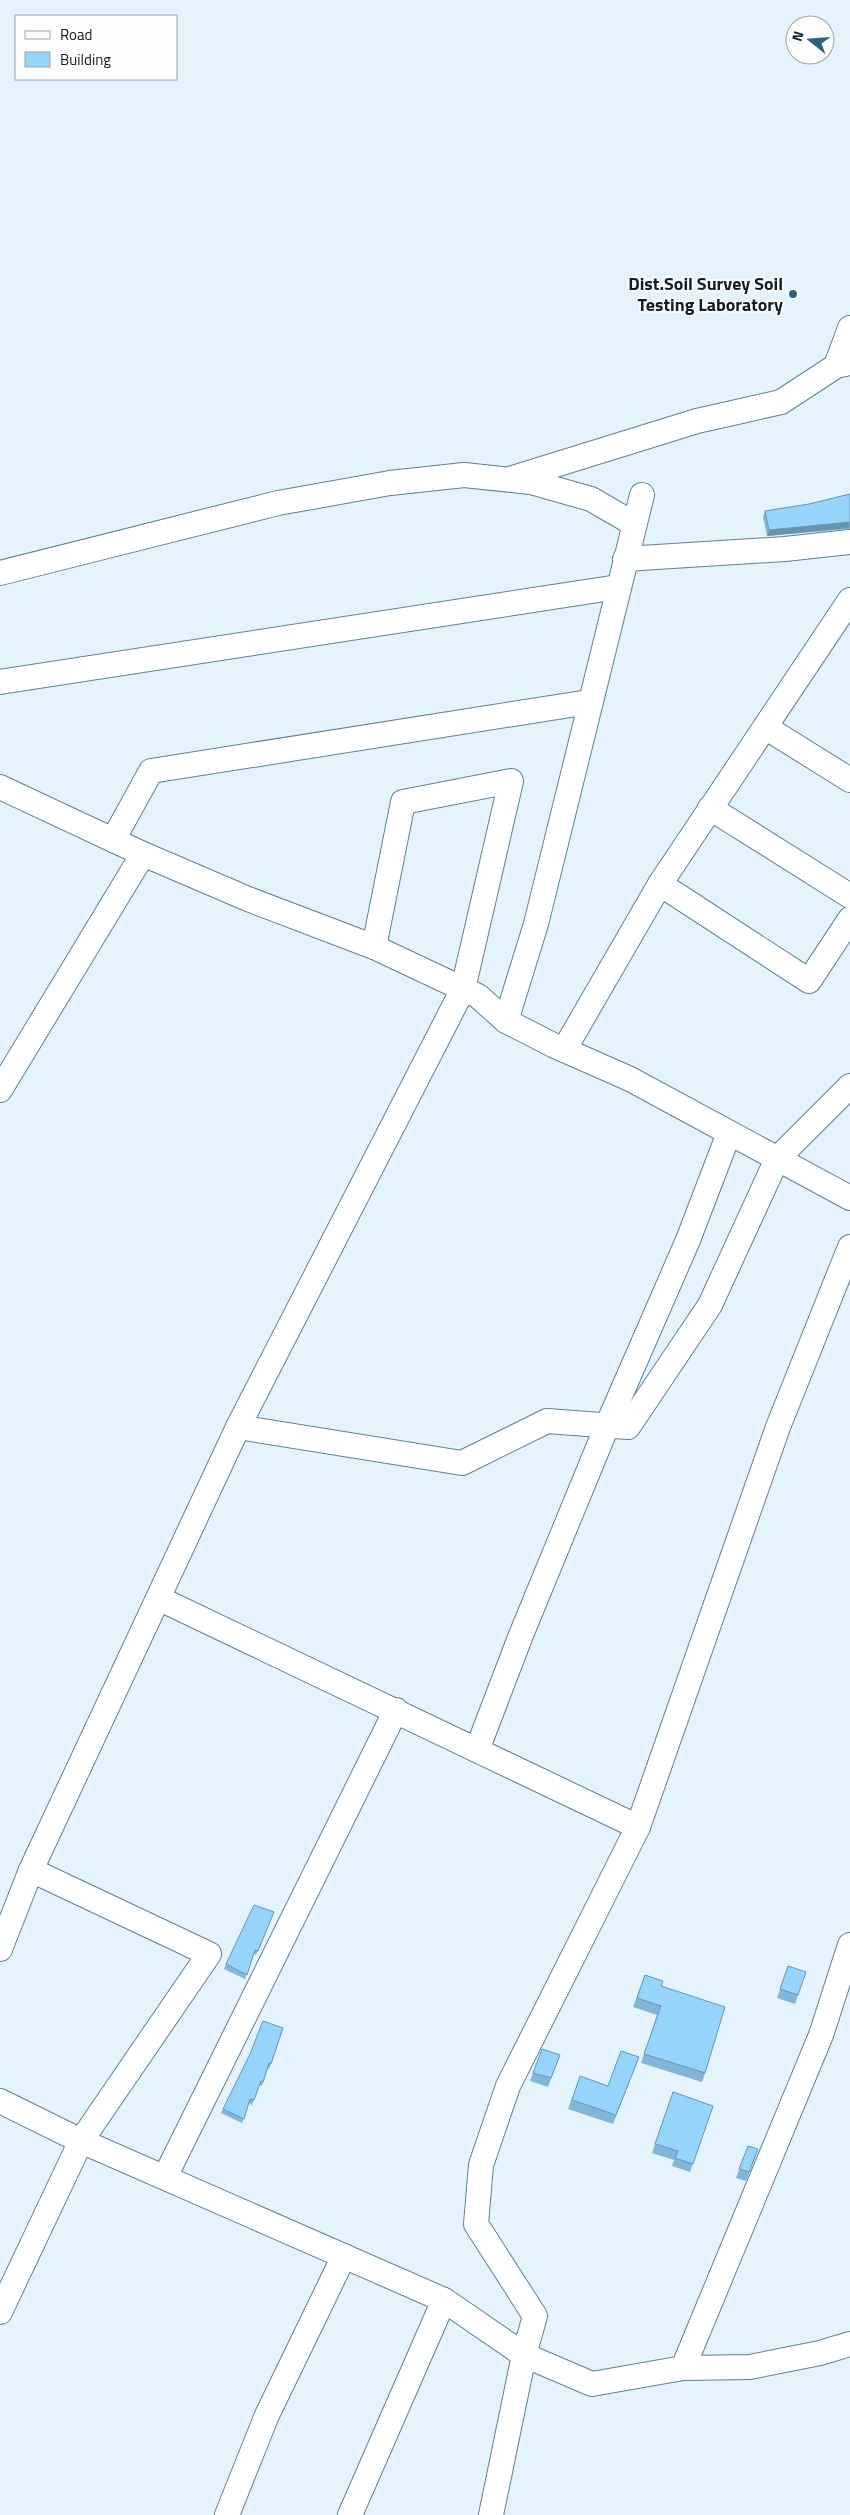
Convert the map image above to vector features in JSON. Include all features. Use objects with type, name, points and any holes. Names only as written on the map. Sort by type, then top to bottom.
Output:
[{"type":"street","points":[[506,480],[697,422],[781,402],[843,365],[850,328]]},
{"type":"street","points":[[0,573],[287,502],[390,483],[455,476],[531,482],[591,499],[634,524]]},
{"type":"street","points":[[506,1021],[536,924],[589,702],[642,494]]},
{"type":"street","points":[[625,559],[785,550],[850,542]]},
{"type":"street","points":[[0,682],[618,587]]},
{"type":"street","points":[[564,1050],[660,884],[850,600]]},
{"type":"street","points":[[113,840],[151,771],[589,702]]},
{"type":"street","points":[[765,727],[850,780]]},
{"type":"street","points":[[0,1949],[31,1870],[160,1599],[238,1427],[462,989],[511,781],[403,802],[374,947]]},
{"type":"street","points":[[0,787],[143,854],[248,899],[374,947],[478,996],[506,1021],[564,1050],[630,1079],[777,1158],[844,1190]]},
{"type":"street","points":[[710,808],[850,896]]},
{"type":"street","points":[[0,1090],[143,854]]},
{"type":"street","points":[[660,884],[809,981],[850,919]]},
{"type":"street","points":[[238,1427],[462,1463],[547,1421],[628,1427],[710,1304],[777,1158],[850,1086]]},
{"type":"street","points":[[477,1750],[521,1635],[607,1426],[688,1240],[729,1133]]},
{"type":"street","points":[[491,2515],[524,2355],[535,2316],[476,2224],[481,2165],[508,2086],[638,1827],[673,1721],[778,1427],[850,1247]]},
{"type":"street","points":[[160,1599],[638,1827]]},
{"type":"street","points":[[165,2177],[396,1710]]},
{"type":"street","points":[[0,2312],[81,2140],[209,1954],[31,1870]]},
{"type":"street","points":[[683,2368],[821,2035],[850,1945]]},
{"type":"street","points":[[0,2101],[81,2140],[444,2300],[524,2355],[592,2384],[683,2368],[750,2367],[820,2353],[850,2344]]},
{"type":"street","points":[[227,2515],[267,2415],[344,2256]]},
{"type":"street","points":[[350,2515],[444,2300]]},
{"type":"building","points":[[850,494],[850,522],[769,530],[765,511],[809,504]]},
{"type":"building","points":[[254,1905],[274,1912],[258,1951],[255,1950],[247,1975],[226,1964]]},
{"type":"building","points":[[788,1966],[806,1972],[798,1995],[780,1989]]},
{"type":"building","points":[[645,1975],[663,1981],[661,1986],[725,2007],[705,2073],[644,2054],[661,2006],[637,1998]]},
{"type":"building","points":[[263,2021],[283,2028],[271,2064],[269,2063],[263,2082],[261,2081],[254,2100],[250,2099],[244,2119],[223,2109],[250,2054]]},
{"type":"building","points":[[542,2049],[560,2055],[551,2078],[533,2073]]},
{"type":"building","points":[[621,2051],[639,2057],[616,2115],[572,2100],[580,2076],[608,2086]]},
{"type":"building","points":[[673,2092],[713,2106],[693,2164],[675,2158],[678,2151],[655,2144]]},
{"type":"building","points":[[748,2146],[758,2149],[749,2172],[739,2169]]},
{"type":"place","name":"Dist.Soil Survey Soil Testing Laboratory","points":[[793,294]]}]
